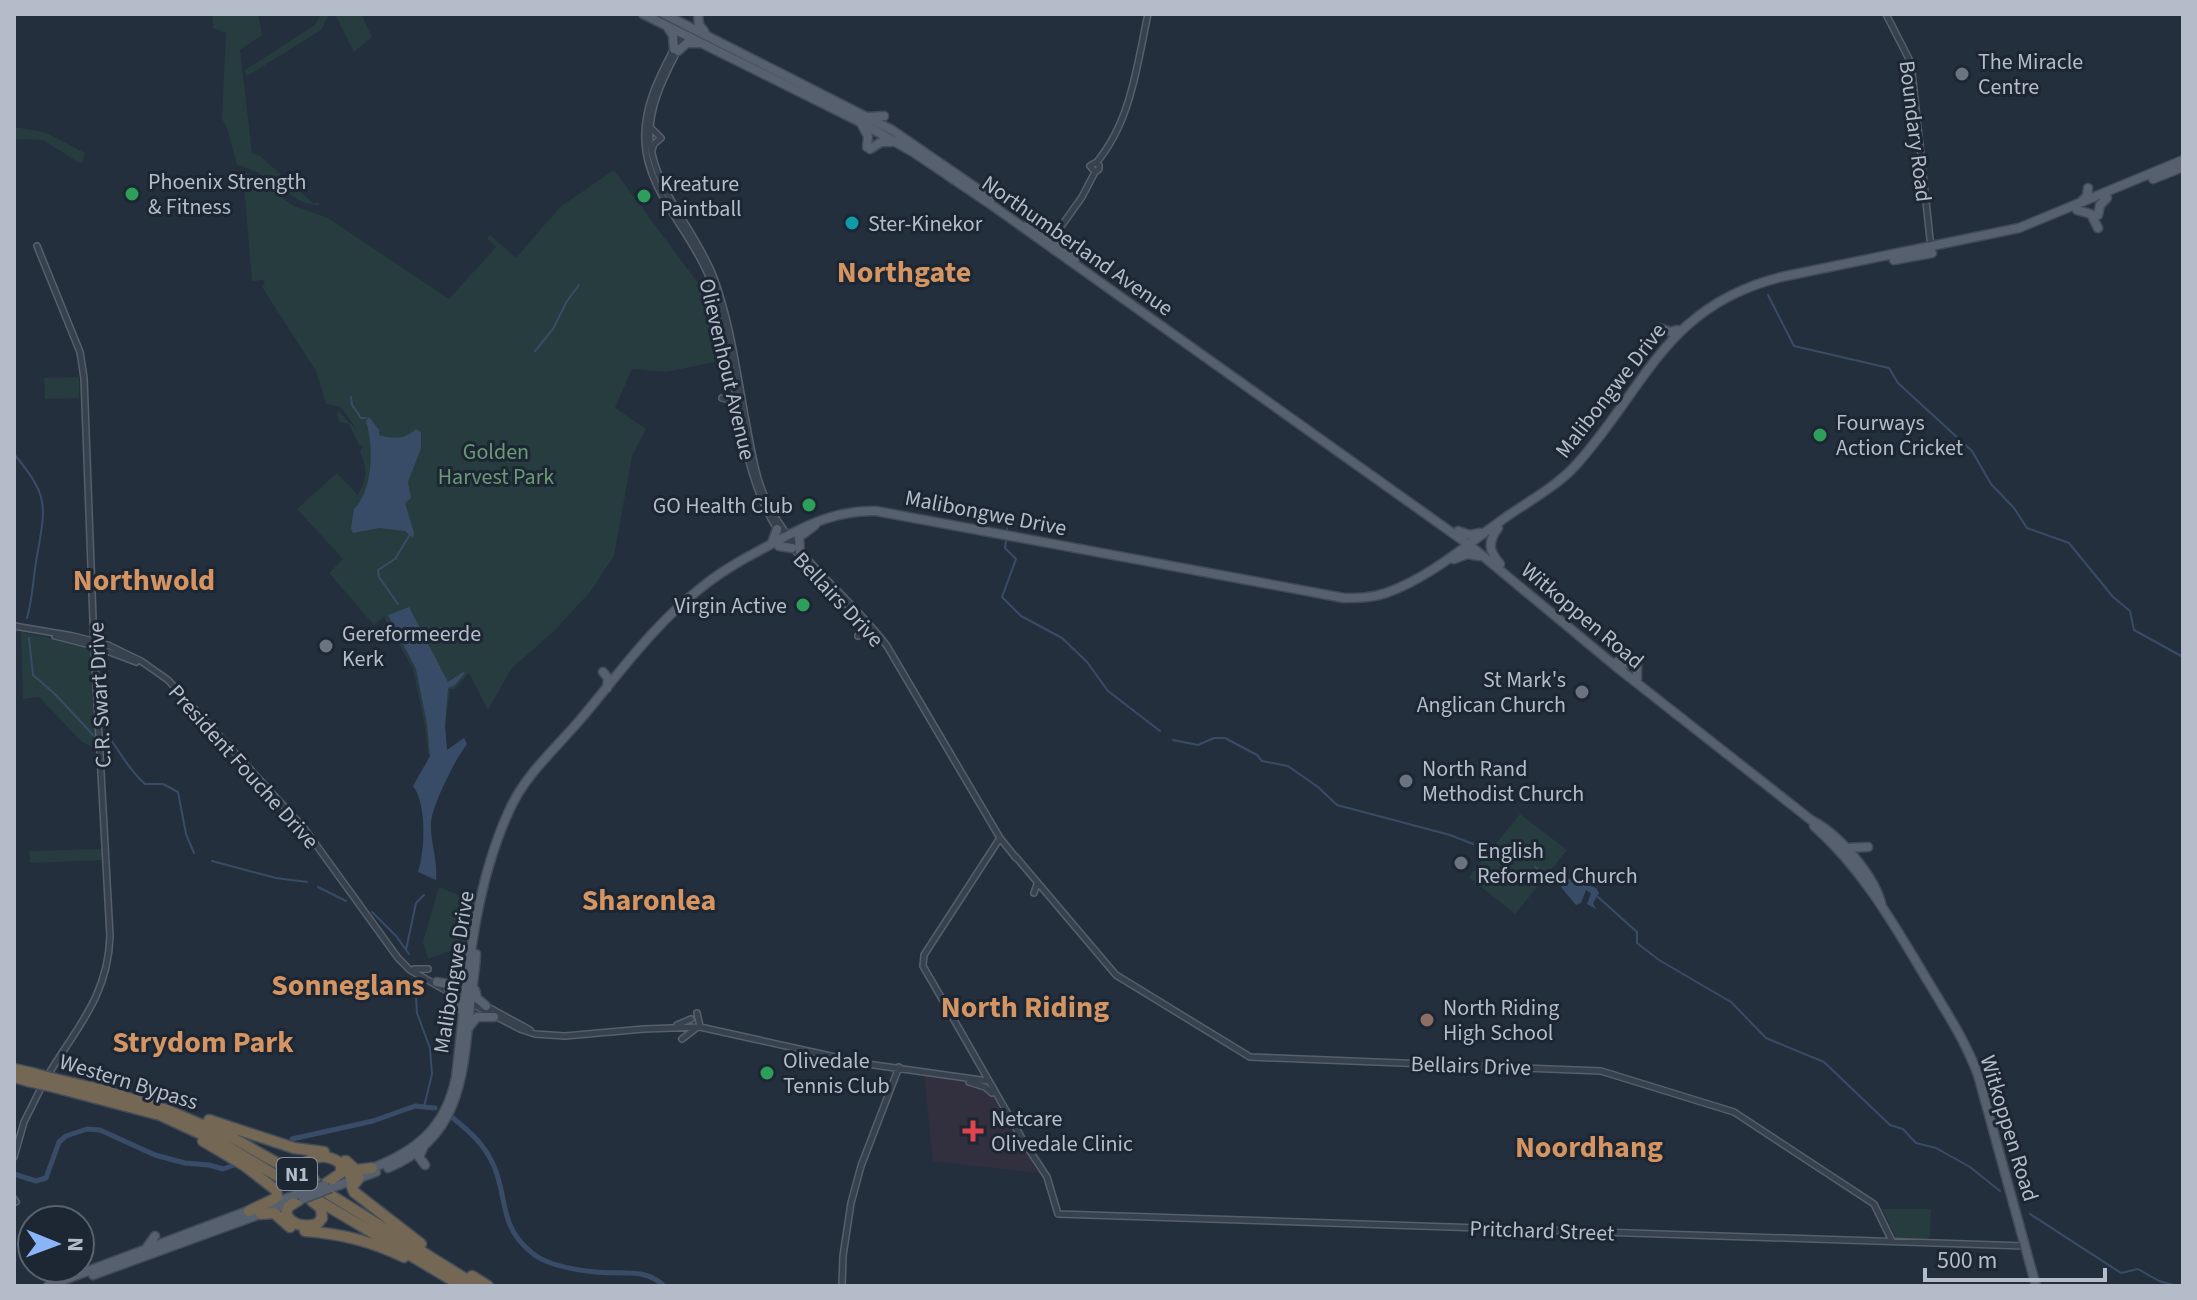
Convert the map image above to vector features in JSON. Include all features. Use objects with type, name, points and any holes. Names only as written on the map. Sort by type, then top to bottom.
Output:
[{"type":"highway","name":"Western Bypass","points":[[14,1069],[30,1077],[160,1115],[225,1145],[462,1286]]},
{"type":"highway","name":"Western Bypass","points":[[14,1077],[30,1077]]},
{"type":"highway","name":"Western Bypass","points":[[53,1083],[103,1090],[167,1110],[233,1138],[477,1286]]},
{"type":"highway","points":[[103,1090],[166,1106],[294,1148],[331,1153],[356,1170],[372,1168]]},
{"type":"highway","points":[[81,1093],[236,1155],[318,1204],[323,1213],[319,1222],[304,1226],[289,1220],[287,1209],[299,1198]]},
{"type":"highway","points":[[198,1138],[245,1166],[276,1190],[274,1199],[249,1211]]},
{"type":"highway","points":[[327,1186],[341,1175],[341,1164],[328,1157],[311,1159],[305,1167],[309,1176],[488,1286]]},
{"type":"highway","points":[[345,1160],[354,1178],[354,1192],[429,1249]]},
{"type":"highway","points":[[280,1204],[287,1225]]},
{"type":"highway","points":[[261,1214],[274,1213],[295,1229],[367,1240],[450,1278]]},
{"type":"main road","name":"Northumberland Avenue","points":[[643,14],[665,18],[862,119],[1049,240],[1472,544]]},
{"type":"main road","points":[[687,14],[665,18],[676,50],[687,43],[706,39],[699,25],[698,14]]},
{"type":"main road","points":[[892,130],[886,115],[862,119],[868,148],[885,142],[900,144]]},
{"type":"main road","name":"Northumberland Avenue","points":[[862,119],[892,130],[935,158],[1472,544]]},
{"type":"main road","name":"Malibongwe Drive","points":[[1590,452],[1662,349],[1681,329],[1722,299],[1766,283],[2007,232],[2076,208],[2098,193],[2183,160]]},
{"type":"main road","name":"Malibongwe Drive","points":[[2098,193],[2183,167]]},
{"type":"main road","points":[[2098,215],[2098,193],[2086,198],[2076,208],[2091,214],[2098,228]]},
{"type":"main road","points":[[1041,255],[1049,240]]},
{"type":"main road","name":"Malibongwe Drive","points":[[354,1178],[409,1152],[433,1128],[454,1087],[482,893],[510,809],[529,779],[606,689],[665,621],[700,587],[810,526],[844,512],[885,511],[1344,598],[1388,592],[1414,581],[1564,482],[1674,343],[1701,318],[1766,283]]},
{"type":"main road","points":[[1662,349],[1659,330],[1671,332],[1681,329]]},
{"type":"main road","name":"Malibongwe Drive","points":[[810,526],[846,516],[883,516],[1339,601],[1365,602],[1390,597],[1416,585],[1472,544]]},
{"type":"main road","points":[[1437,565],[1448,554],[1452,544],[1442,525]]},
{"type":"main road","points":[[784,540],[797,542],[810,526]]},
{"type":"main road","points":[[1458,531],[1475,535],[1496,527]]},
{"type":"main road","points":[[1495,563],[1489,548],[1496,527]]},
{"type":"main road","name":"Malibongwe Drive","points":[[472,971],[484,893],[519,800],[620,676],[678,614],[719,579],[784,540]]},
{"type":"main road","name":"Witkoppen Road","points":[[1472,544],[1811,820],[1844,855],[1882,907],[1967,1048],[1978,1075],[2036,1286]]},
{"type":"main road","points":[[1454,559],[1472,554],[1495,563]]},
{"type":"main road","name":"Witkoppen Road","points":[[1543,602],[1628,676],[1673,709]]},
{"type":"main road","points":[[1617,662],[1627,664],[1636,661],[1637,679]]},
{"type":"main road","points":[[606,689],[608,678],[604,673],[619,674]]},
{"type":"main road","name":"Witkoppen Road","points":[[1811,820],[1827,829],[1856,861],[1875,888],[1882,907]]},
{"type":"main road","points":[[1845,848],[1867,847],[1856,861]]},
{"type":"main road","points":[[435,981],[458,983],[472,971]]},
{"type":"main road","points":[[472,971],[475,994],[486,1006]]},
{"type":"main road","points":[[448,991],[461,1005],[459,1047]]},
{"type":"main road","name":"Malibongwe Drive","points":[[48,1286],[249,1211],[299,1198],[405,1161],[426,1144],[445,1120],[457,1097],[468,1029],[468,1000]]},
{"type":"main road","points":[[468,1029],[477,1017],[494,1017]]},
{"type":"main road","points":[[425,1165],[419,1156],[426,1144]]},
{"type":"main road","name":"Malibongwe Drive","points":[[63,1286],[261,1214],[280,1204]]},
{"type":"main road","points":[[218,1240],[220,1232],[229,1225]]},
{"type":"main road","points":[[144,1250],[156,1233],[160,1239],[168,1241]]},
{"type":"street","points":[[1049,240],[1082,197],[1119,127],[1128,103],[1148,14]]},
{"type":"street","name":"Boundary Road","points":[[1886,14],[1910,60],[1932,250]]},
{"type":"street","name":"Olievenhout Avenue","points":[[686,29],[647,111],[647,158],[659,190],[692,243],[710,281],[755,483],[784,540]]},
{"type":"street","name":"Olievenhout Avenue","points":[[676,50],[657,94],[650,126],[652,151],[664,187],[697,240],[720,297],[758,480],[784,540]]},
{"type":"street","points":[[650,126],[661,138],[652,151]]},
{"type":"street","name":"C.R. Swart Drive","points":[[14,1157],[36,1096],[100,991],[108,961],[110,936],[84,378],[80,352],[48,277],[37,246],[52,277],[61,306]]},
{"type":"street","points":[[720,297],[730,303],[724,313]]},
{"type":"street","points":[[722,398],[732,401],[740,410]]},
{"type":"street","name":"Bellairs Drive","points":[[784,540],[859,617],[892,656]]},
{"type":"street","name":"Bellairs Drive","points":[[784,540],[868,622],[892,656],[1000,838],[1123,980],[1250,1057],[1599,1070],[1730,1110],[1874,1204],[1892,1241]]},
{"type":"street","points":[[79,639],[91,633],[94,615]]},
{"type":"street","points":[[858,636],[862,626],[859,617]]},
{"type":"street","name":"President Fouche Drive","points":[[14,626],[79,639],[145,664]]},
{"type":"street","points":[[94,630],[108,645]]},
{"type":"street","points":[[79,639],[91,648],[95,658]]},
{"type":"street","name":"President Fouche Drive","points":[[94,644],[108,645],[145,664],[177,688],[299,823],[410,970],[539,1034]]},
{"type":"street","points":[[96,667],[102,655],[114,652]]},
{"type":"street","points":[[95,804],[104,795],[109,803]]},
{"type":"street","points":[[999,1099],[930,978],[923,959],[1000,838]]},
{"type":"street","points":[[993,849],[1004,847],[1014,854]]},
{"type":"street","name":"Bellairs Drive","points":[[1014,854],[1052,899]]},
{"type":"street","points":[[1034,893],[1037,884]]},
{"type":"street","name":"President Fouche Drive","points":[[393,951],[414,969],[494,1017],[539,1034],[565,1036],[700,1026],[884,1067],[988,1081]]},
{"type":"street","points":[[414,969],[428,969],[435,981]]},
{"type":"street","points":[[691,1019],[676,1026],[681,1032],[681,1039],[700,1026],[697,1013]]},
{"type":"street","name":"President Fouche Drive","points":[[700,1026],[805,1049]]},
{"type":"street","points":[[1373,1053],[1382,1063]]},
{"type":"street","name":"President Fouche Drive","points":[[847,1059],[941,1075]]},
{"type":"street","points":[[884,1067],[893,1070],[894,1080]]},
{"type":"street","points":[[842,1286],[844,1211],[898,1067]]},
{"type":"street","points":[[894,1080],[901,1073],[915,1071]]},
{"type":"street","points":[[973,1080],[985,1072]]},
{"type":"street","points":[[962,1078],[985,1087],[999,1099]]},
{"type":"street","name":"Pritchard Street","points":[[999,1099],[1030,1151],[1058,1214],[2025,1246]]},
{"type":"street","points":[[843,1256],[851,1203],[861,1166]]},
{"type":"shaded area","name":"Netcare Olivedale Clinic","points":[[924,1074],[957,1079],[987,1090],[1007,1117],[1038,1173],[933,1161]]},
{"type":"green space","points":[[213,14],[258,14],[262,35],[240,50],[252,153],[260,156],[314,204],[317,202],[321,205],[311,204],[301,201],[260,174],[237,165],[222,119],[226,33],[213,28]]},
{"type":"green space","points":[[321,14],[328,16],[321,30],[247,76],[245,70],[315,25]]},
{"type":"green space","points":[[335,14],[361,14],[372,37],[354,52]]},
{"type":"green space","points":[[14,127],[44,132],[85,153],[83,162],[79,163],[43,140],[14,139]]},
{"type":"green space","name":"Golden Harvest Park","points":[[614,170],[709,298],[719,361],[666,372],[632,369],[615,408],[646,429],[632,456],[614,556],[590,592],[554,631],[512,668],[488,710],[469,673],[455,689],[450,689],[445,725],[447,749],[428,755],[413,669],[384,617],[374,625],[329,573],[343,559],[297,509],[337,473],[358,495],[365,474],[360,452],[363,446],[359,445],[349,424],[339,422],[337,410],[357,430],[341,407],[326,404],[316,371],[262,287],[265,283],[263,280],[252,281],[243,173],[253,175],[292,205],[328,218],[449,299],[496,247],[487,239],[490,235],[516,258],[560,207]]},
{"type":"green space","points":[[79,377],[79,398],[45,399],[44,378]]},
{"type":"green space","points":[[21,632],[84,645],[93,657],[99,751],[82,742],[39,697],[23,699]]},
{"type":"green space","points":[[1520,814],[1567,850],[1515,914],[1469,877]]},
{"type":"green space","points":[[104,849],[104,860],[30,863],[29,851]]},
{"type":"green space","points":[[439,887],[478,903],[469,944],[428,959],[423,942]]},
{"type":"green space","points":[[1882,1209],[1931,1209],[1930,1235],[1927,1239],[1896,1238]]},
{"type":"water","points":[[369,417],[379,430],[379,435],[398,438],[416,429],[421,432],[421,448],[408,482],[411,498],[405,503],[413,538],[405,531],[379,528],[353,533],[351,528],[354,509],[365,491],[370,468],[366,421]]},
{"type":"water","points":[[409,607],[448,682],[465,673],[448,688],[447,750],[464,738],[467,744],[445,782],[432,815],[436,880],[418,872],[423,815],[413,786],[430,756],[427,724],[416,669],[388,615]]},
{"type":"water","points":[[1566,878],[1596,888],[1599,893],[1593,903],[1596,909],[1587,904],[1591,893],[1586,890],[1581,903],[1576,905],[1561,887]]},
{"type":"waterway","points":[[535,351],[553,329],[579,285]]},
{"type":"waterway","points":[[1768,295],[1794,346],[1889,368],[1898,383],[1972,451],[1991,484],[2014,508],[2027,528],[2069,543],[2113,597],[2130,611],[2134,630],[2183,657]]},
{"type":"waterway","points":[[351,397],[352,405],[361,418],[366,418]]},
{"type":"waterway","points":[[14,454],[34,480],[43,512],[27,618]]},
{"type":"waterway","points":[[1007,529],[1008,517]]},
{"type":"waterway","points":[[398,604],[379,577],[378,570],[395,559],[409,536]]},
{"type":"waterway","points":[[1006,541],[1005,548],[1016,559],[1002,597],[1021,616],[1062,638],[1087,662],[1108,691],[1160,731]]},
{"type":"waterway","points":[[29,638],[33,675],[96,738]]},
{"type":"waterway","points":[[102,739],[108,736],[145,784],[163,784],[178,792],[186,834],[194,853]]},
{"type":"waterway","points":[[1173,740],[1198,745],[1214,738],[1225,738],[1257,755],[1262,761],[1288,766],[1337,805],[1473,844]]},
{"type":"waterway","points":[[1492,851],[1524,857]]},
{"type":"waterway","points":[[212,861],[276,878],[307,882]]},
{"type":"waterway","points":[[1535,867],[1564,882]]},
{"type":"waterway","points":[[318,887],[346,901]]},
{"type":"waterway","points":[[406,950],[416,903],[424,895]]},
{"type":"waterway","points":[[1598,897],[1637,932],[1637,943],[1659,960],[1731,1002],[1766,1038],[1824,1062],[1890,1125],[1903,1129],[1916,1143],[1936,1148],[1970,1167],[2000,1191]]},
{"type":"waterway","points":[[372,912],[409,954]]},
{"type":"waterway","points":[[415,982],[417,1013],[430,1048],[432,1074],[424,1107]]},
{"type":"waterway","points":[[292,1139],[373,1121],[415,1106],[435,1108]]},
{"type":"waterway","points":[[453,1118],[485,1150],[498,1176],[508,1221],[521,1242],[537,1257],[579,1270],[649,1276],[664,1286]]},
{"type":"waterway","points":[[14,1174],[36,1181],[46,1178],[59,1142],[66,1136],[87,1129],[100,1130],[155,1155],[185,1163],[223,1169],[234,1165]]},
{"type":"waterway","points":[[2030,1214],[2121,1273],[2138,1269],[2159,1281],[2177,1286]]},
{"type":"place","name":"The Miracle Centre","points":[[1962,74]]},
{"type":"place","name":"Phoenix Strength & Fitness","points":[[132,194]]},
{"type":"place","name":"Kreature Paintball","points":[[644,196]]},
{"type":"place","name":"Ster-Kinekor","points":[[852,223]]},
{"type":"place","name":"Fourways Action Cricket","points":[[1820,435]]},
{"type":"place","name":"GO Health Club","points":[[809,505]]},
{"type":"place","name":"Virgin Active","points":[[803,605]]},
{"type":"place","name":"Gereformeerde Kerk","points":[[326,646]]},
{"type":"place","name":"St Mark's Anglican Church","points":[[1582,692]]},
{"type":"place","name":"North Rand Methodist Church","points":[[1406,781]]},
{"type":"place","name":"English Reformed Church","points":[[1461,863]]},
{"type":"place","name":"North Riding High School","points":[[1427,1020]]},
{"type":"place","name":"Olivedale Tennis Club","points":[[767,1073]]},
{"type":"place","name":"Netcare Olivedale Clinic","points":[[973,1131]]},
{"type":"district","name":"Northgate","points":[[904,272]]},
{"type":"district","name":"Northwold","points":[[144,580]]},
{"type":"district","name":"Sharonlea","points":[[649,900]]},
{"type":"district","name":"Sonneglans","points":[[348,985]]},
{"type":"district","name":"North Riding","points":[[1025,1007]]},
{"type":"district","name":"Strydom Park","points":[[203,1042]]},
{"type":"district","name":"Noordhang","points":[[1589,1147]]}]
